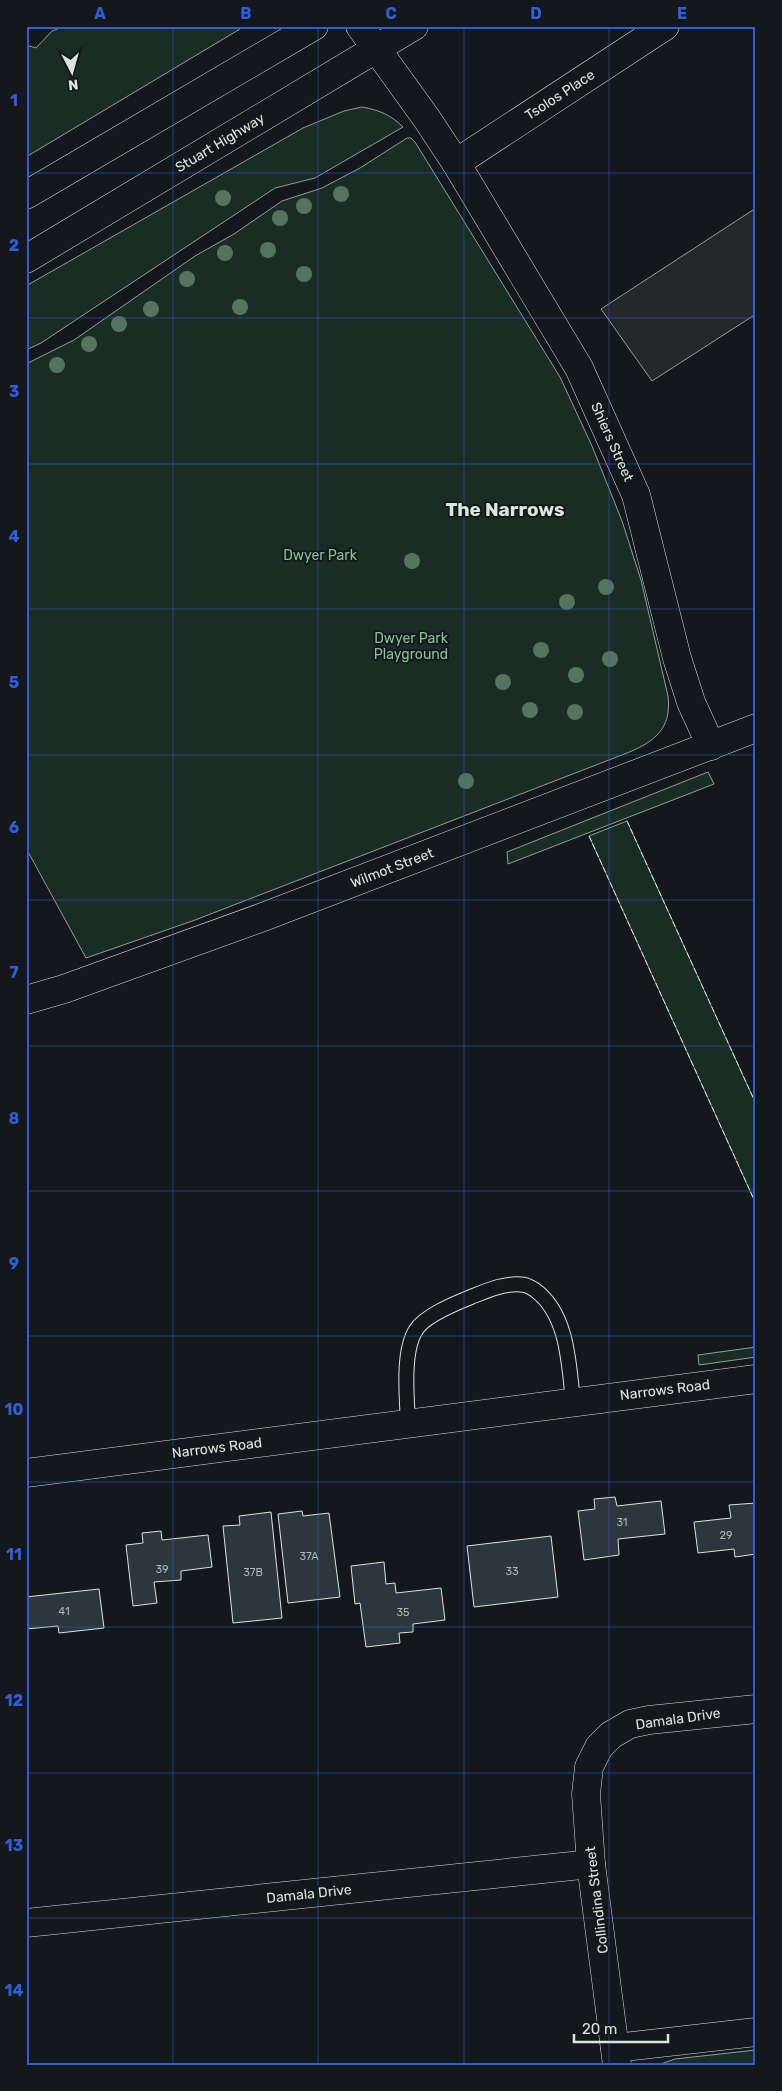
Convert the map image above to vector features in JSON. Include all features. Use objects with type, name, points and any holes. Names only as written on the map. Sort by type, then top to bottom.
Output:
[{"type":"main road","points":[[26,195],[314,26]]},
{"type":"main road","name":"Shiers Street","points":[[360,26],[375,50],[427,119],[456,163],[579,368],[636,495],[691,702],[711,746]]},
{"type":"main road","name":"Stuart Highway","points":[[26,259],[414,26]]},
{"type":"main road","name":"Tsolos Place","points":[[456,163],[664,26]]},
{"type":"main road","name":"Wilmot Street","points":[[26,1000],[73,986],[263,917],[756,728]]},
{"type":"main road","name":"Narrows Road","points":[[26,1473],[756,1379]]},
{"type":"main road","name":"Damala Drive","points":[[605,1741],[630,1724],[649,1720],[756,1709]]},
{"type":"main road","name":"Collindina Street","points":[[605,1741],[593,1756],[586,1779],[592,1864],[616,2056]]},
{"type":"main road","name":"Damala Drive","points":[[26,1923],[592,1864]]},
{"type":"main road","points":[[616,2056],[756,2032]]},
{"type":"lane","points":[[408,1423],[406,1376],[409,1351],[416,1329],[441,1310],[508,1284],[528,1285],[543,1296],[557,1317],[566,1347],[574,1402]]},
{"type":"green space","points":[[65,26],[245,26],[26,157],[26,45],[36,48],[52,31]]},
{"type":"green space","points":[[362,107],[384,114],[394,119],[403,127],[315,178],[275,188],[41,343],[26,350],[26,286],[303,128],[344,111]]},
{"type":"green space","name":"Dwyer Park","points":[[407,138],[411,138],[415,142],[560,377],[592,446],[622,521],[641,580],[668,696],[667,717],[664,726],[653,739],[637,749],[195,920],[86,958],[26,848],[26,364],[74,340],[195,256],[234,234],[282,201],[322,188],[360,168]]},
{"type":"green space","points":[[708,772],[714,784],[508,864],[507,852]]},
{"type":"green space","points":[[627,821],[756,1104],[756,1204],[589,836]]},
{"type":"green space","points":[[756,1347],[756,1357],[699,1365],[698,1355]]},
{"type":"green space","points":[[756,2050],[756,2065],[658,2065],[675,2059]]},
{"type":"shaded area","points":[[756,208],[756,314],[652,381],[601,309]]},
{"type":"building","points":[[615,1497],[617,1506],[661,1501],[665,1534],[618,1539],[619,1555],[584,1560],[578,1511],[595,1509],[594,1499]]},
{"type":"building","points":[[756,1503],[756,1554],[735,1557],[734,1549],[698,1553],[694,1522],[731,1518],[729,1505]]},
{"type":"building","points":[[302,1511],[303,1516],[329,1513],[340,1597],[288,1603],[278,1514]]},
{"type":"building","points":[[271,1512],[282,1618],[233,1623],[223,1526],[240,1525],[239,1516]]},
{"type":"building","points":[[161,1531],[162,1540],[208,1535],[212,1567],[181,1571],[181,1580],[154,1582],[157,1603],[133,1606],[126,1545],[143,1543],[142,1533]]},
{"type":"building","points":[[551,1536],[558,1597],[474,1607],[467,1546]]},
{"type":"building","points":[[384,1562],[386,1584],[395,1583],[396,1593],[441,1588],[445,1620],[413,1624],[413,1632],[399,1633],[400,1643],[366,1647],[360,1603],[355,1604],[351,1566]]},
{"type":"building","points":[[99,1589],[104,1628],[59,1633],[58,1626],[26,1629],[26,1597]]},
{"type":"fence","points":[[627,821],[756,1104]]},
{"type":"fence","points":[[589,836],[756,1204]]},
{"type":"district","name":"The Narrows","points":[[505,509]]},
{"type":"park label","name":"Dwyer Park Playground","points":[[411,646]]}]
